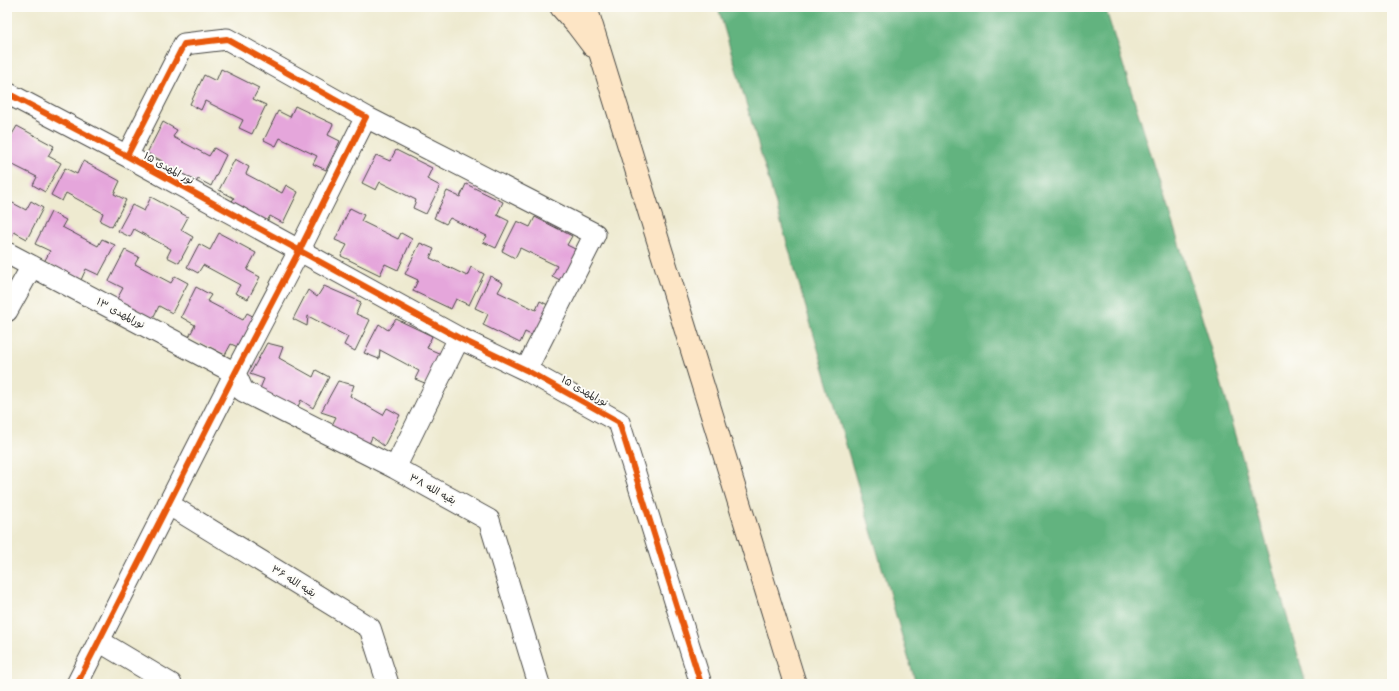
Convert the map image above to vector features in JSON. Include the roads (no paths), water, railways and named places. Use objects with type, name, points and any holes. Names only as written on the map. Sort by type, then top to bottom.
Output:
[{"type":"street","points":[[561,7],[602,58]]},
{"type":"street","points":[[586,7],[795,684]]},
{"type":"street","points":[[127,156],[184,44],[227,39],[366,117],[595,234],[526,370]]},
{"type":"street","name":"نور المهدی ۱۵","points":[[7,93],[127,156],[298,251]]},
{"type":"street","points":[[77,684],[366,117]]},
{"type":"street","name":"نورالمهدی ۱۵","points":[[298,251],[459,338],[526,370],[619,422],[701,684]]},
{"type":"street","name":"نورالمهدی ۱۳","points":[[7,253],[235,372]]},
{"type":"street","points":[[7,311],[32,266]]},
{"type":"street","points":[[396,468],[459,338]]},
{"type":"street","name":"بقیه الله ۳۸","points":[[235,372],[243,391],[396,468],[489,520],[539,684]]},
{"type":"street","name":"بقیه الله ۳۶","points":[[168,504],[370,628],[388,684]]},
{"type":"street","points":[[99,641],[171,684]]}]
